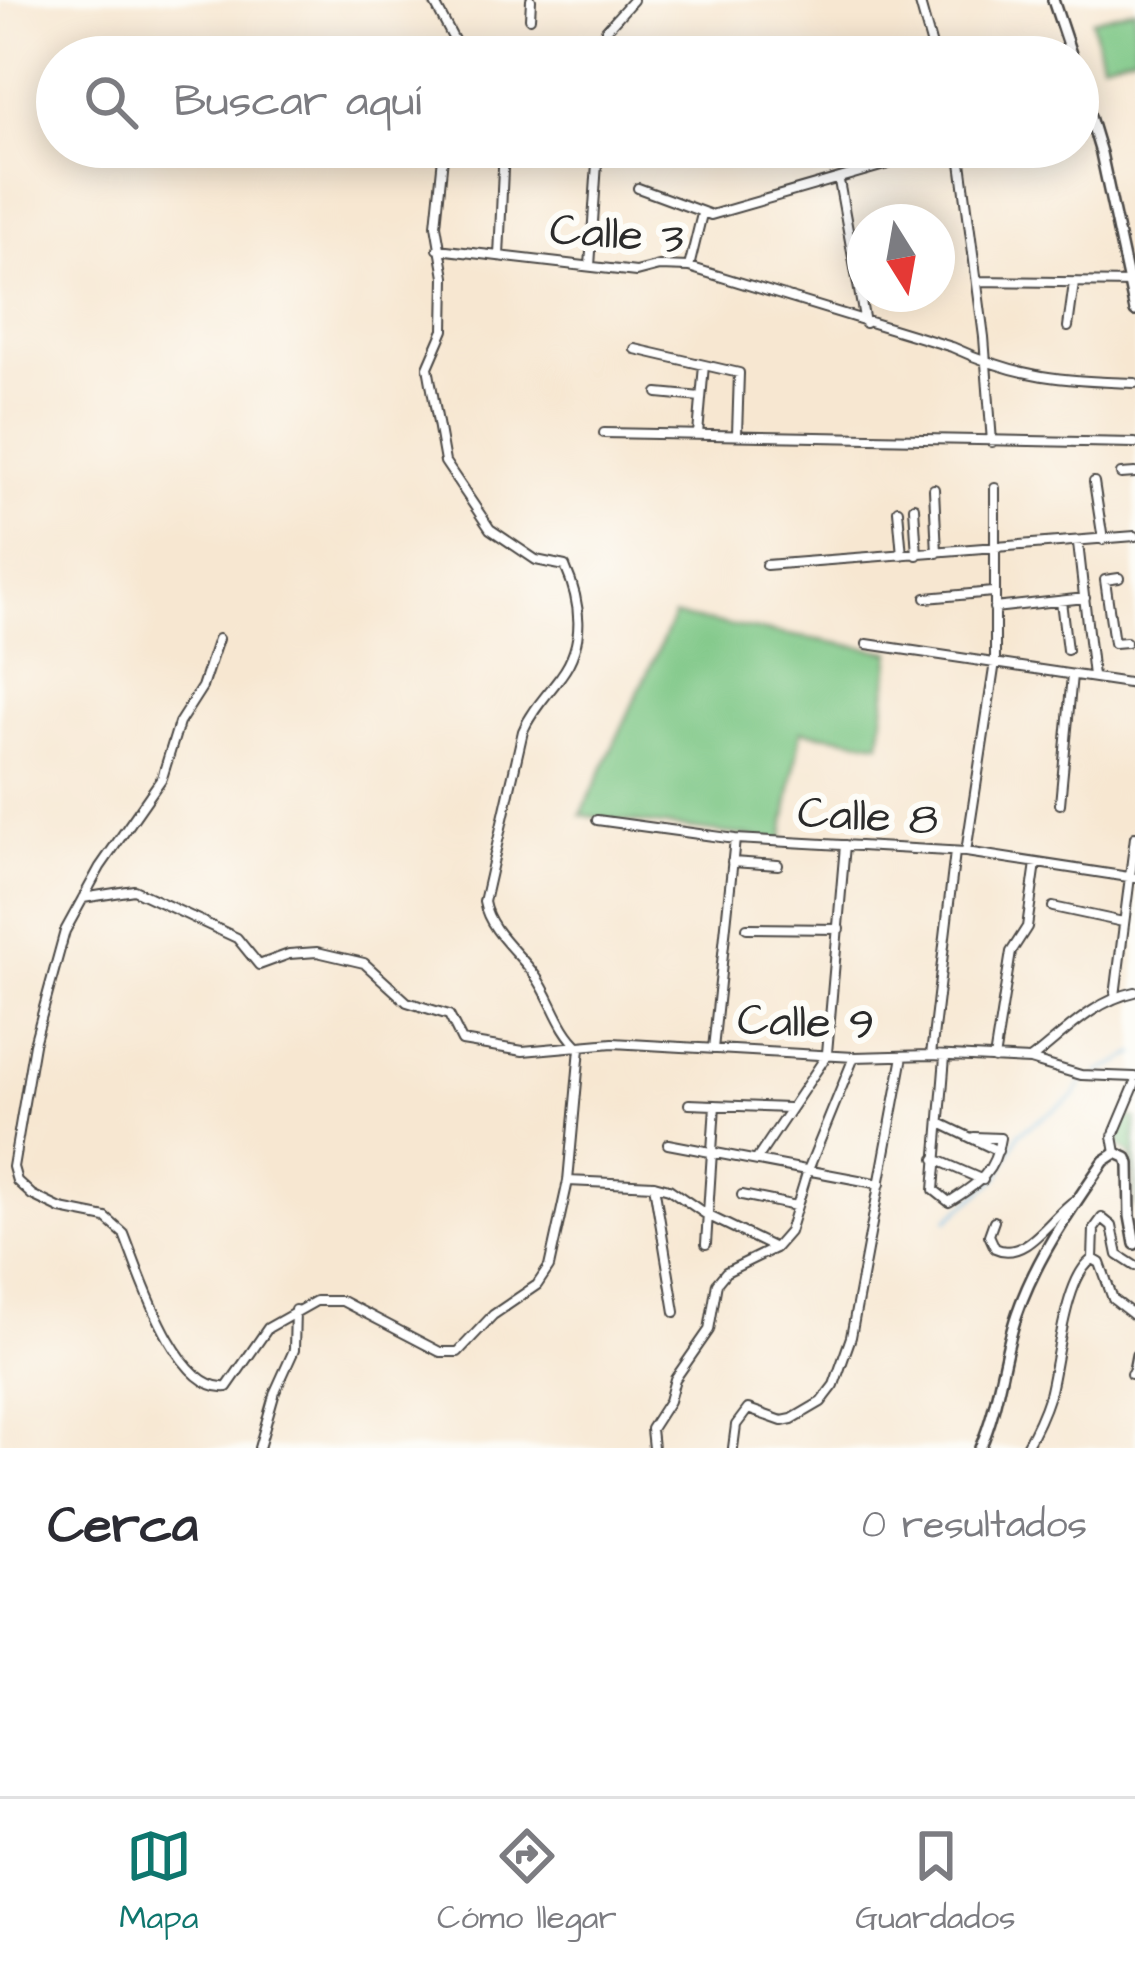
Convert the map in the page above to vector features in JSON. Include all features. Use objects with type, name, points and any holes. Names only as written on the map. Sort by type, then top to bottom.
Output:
[{"type":"street","points":[[433,0],[453,36]]},
{"type":"street","points":[[530,18],[531,0]]},
{"type":"street","points":[[605,36],[633,0]]},
{"type":"street","points":[[919,0],[929,36]]},
{"type":"street","points":[[1053,0],[1065,36]]},
{"type":"street","points":[[1099,166],[1132,282],[1135,310]]},
{"type":"street","points":[[218,639],[202,687],[179,723],[162,778],[81,898],[61,940],[34,1044],[13,1167],[17,1180],[32,1195],[61,1209],[116,1223],[158,1322],[190,1367],[210,1385],[227,1387],[257,1339],[295,1310],[316,1301],[342,1301],[440,1352],[458,1352],[493,1315],[542,1278],[560,1230],[580,1048],[568,1036],[537,977],[486,912],[484,902],[523,731],[566,670],[578,645],[580,623],[566,566],[536,560],[490,529],[445,462],[428,367],[444,330],[445,277],[436,225],[442,168]]},
{"type":"street","points":[[499,256],[503,168]]},
{"type":"street","points":[[590,266],[597,168]]},
{"type":"street","points":[[638,188],[710,215],[880,168]]},
{"type":"street","points":[[962,168],[992,442]]},
{"type":"street","points":[[839,181],[865,323]]},
{"type":"street","points":[[688,267],[703,214]]},
{"type":"street","name":"Calle 3","points":[[438,249],[636,272],[659,266],[688,267],[952,347],[1040,379],[1135,383]]},
{"type":"street","points":[[977,281],[1132,282]]},
{"type":"street","points":[[1068,327],[1074,284]]},
{"type":"street","points":[[635,349],[739,373],[737,434]]},
{"type":"street","points":[[698,434],[704,365]]},
{"type":"street","points":[[658,393],[701,397]]},
{"type":"street","points":[[604,433],[1135,443]]},
{"type":"street","points":[[1121,474],[1135,473]]},
{"type":"street","points":[[1094,482],[1103,540]]},
{"type":"street","points":[[934,488],[937,553]]},
{"type":"street","points":[[966,852],[995,662],[994,488]]},
{"type":"street","points":[[914,507],[917,555]]},
{"type":"street","points":[[898,510],[902,555]]},
{"type":"street","points":[[766,565],[1135,536]]},
{"type":"street","points":[[1078,543],[1094,676]]},
{"type":"street","points":[[1119,578],[1105,580],[1114,644],[1126,642]]},
{"type":"street","points":[[926,598],[993,592]]},
{"type":"street","points":[[994,608],[1085,598]]},
{"type":"street","points":[[1061,601],[1067,650]]},
{"type":"street","points":[[1087,616],[1109,613]]},
{"type":"street","points":[[868,644],[1135,684]]},
{"type":"street","points":[[1060,804],[1072,675]]},
{"type":"street","name":"Calle 8","points":[[596,820],[735,839],[966,852],[1134,878]]},
{"type":"street","points":[[1115,996],[1123,922],[1134,878],[1135,837]]},
{"type":"street","points":[[713,1049],[735,839]]},
{"type":"street","points":[[757,1159],[827,1054],[844,845]]},
{"type":"street","points":[[931,1055],[955,852]]},
{"type":"street","points":[[732,862],[778,865]]},
{"type":"street","points":[[994,1059],[1011,952],[1027,927],[1036,863]]},
{"type":"street","name":"Calle 9","points":[[81,898],[134,890],[237,938],[259,964],[316,952],[364,963],[407,1002],[449,1016],[456,1034],[470,1043],[524,1051],[613,1043],[854,1057],[1030,1060],[1086,1076],[1135,1080]]},
{"type":"street","points":[[1054,907],[1123,922]]},
{"type":"street","points":[[747,928],[839,929]]},
{"type":"street","points":[[1030,1060],[1115,996],[1135,992]]},
{"type":"street","points":[[734,1448],[736,1425],[748,1409],[782,1421],[792,1419],[821,1402],[834,1385],[850,1337],[903,1056]]},
{"type":"street","points":[[653,1448],[651,1429],[669,1401],[675,1379],[710,1330],[717,1282],[738,1265],[775,1248],[789,1232],[808,1170],[854,1057]]},
{"type":"street","points":[[940,1123],[974,1137],[998,1137],[994,1166],[983,1180],[949,1202],[934,1190],[945,1057]]},
{"type":"street","points":[[1116,1153],[1113,1136],[1135,1080]]},
{"type":"street","points":[[688,1104],[788,1108]]},
{"type":"street","points":[[706,1244],[715,1105]]},
{"type":"street","points":[[668,1144],[880,1184]]},
{"type":"street","points":[[980,1448],[1018,1310],[1040,1261],[1104,1161],[1116,1153]]},
{"type":"street","points":[[1116,1153],[1130,1164],[1135,1244]]},
{"type":"street","points":[[935,1159],[983,1180]]},
{"type":"street","points":[[568,1181],[654,1185],[775,1248]]},
{"type":"street","points":[[654,1185],[675,1312]]},
{"type":"street","points":[[742,1195],[796,1206]]},
{"type":"street","points":[[994,1221],[989,1235],[994,1248],[1020,1250],[1079,1197]]},
{"type":"street","points":[[1093,1259],[1094,1229],[1102,1219],[1112,1226],[1118,1255],[1135,1266]]},
{"type":"street","points":[[1093,1259],[1100,1263],[1112,1299],[1135,1316]]},
{"type":"street","points":[[1025,1448],[1050,1390],[1075,1280],[1093,1259]]},
{"type":"street","points":[[259,1448],[297,1339],[295,1310]]},
{"type":"street","points":[[1133,1374],[1135,1354]]},
{"type":"green space","points":[[1135,9],[1135,54],[1102,62],[1092,20]]},
{"type":"green space","points":[[674,616],[891,652],[880,743],[801,731],[782,840],[581,815]]},
{"type":"green space","points":[[1125,1117],[1135,1118],[1135,1208],[1131,1154],[1117,1144]]},
{"type":"waterway","points":[[1098,1073],[1135,1054]]},
{"type":"waterway","points":[[947,1220],[999,1177],[1019,1133],[1074,1097],[1084,1079]]}]
